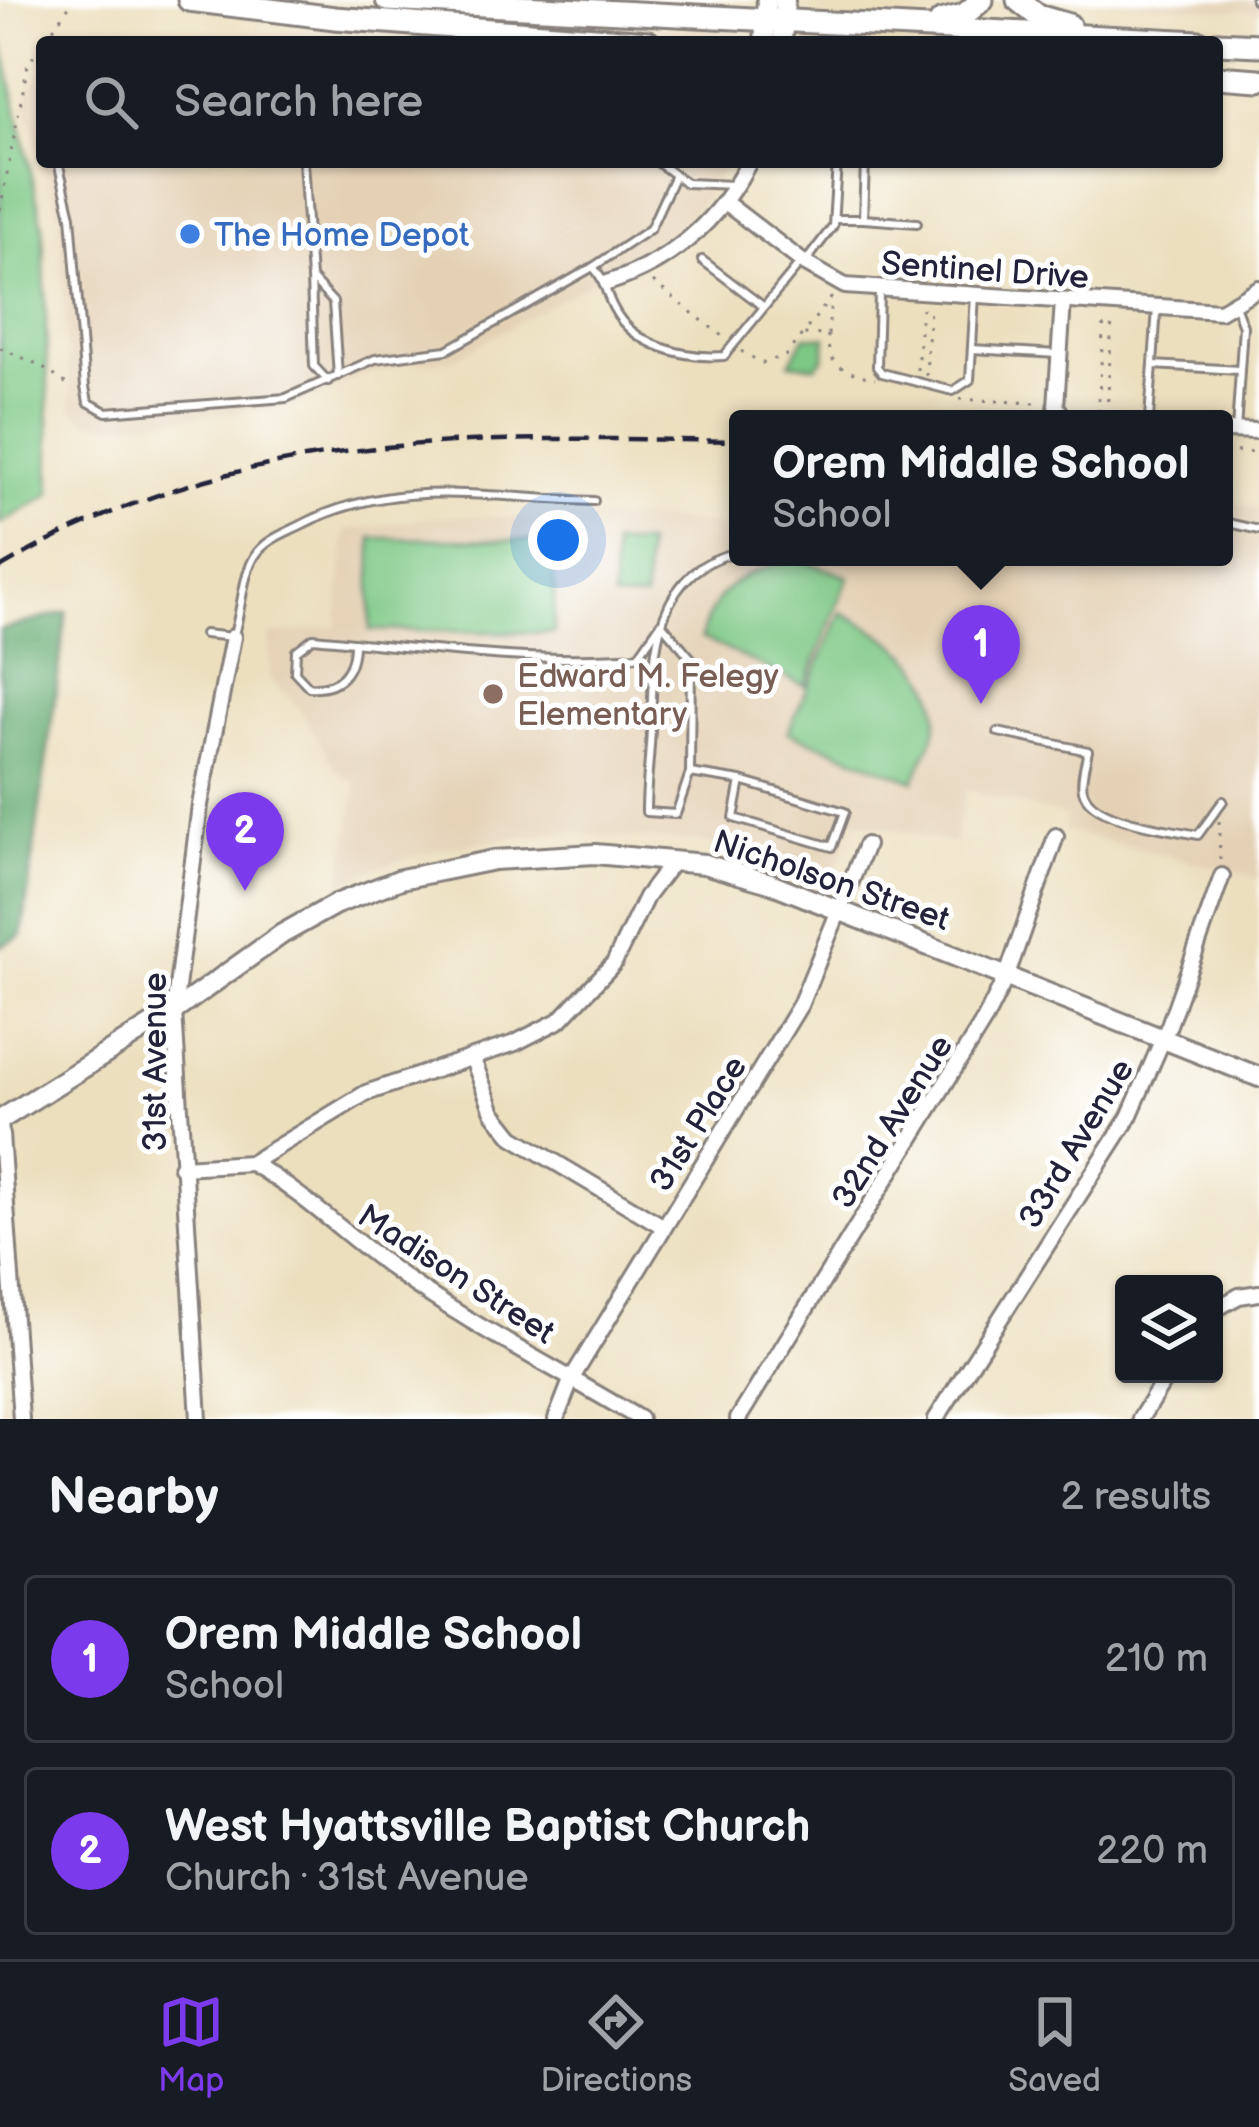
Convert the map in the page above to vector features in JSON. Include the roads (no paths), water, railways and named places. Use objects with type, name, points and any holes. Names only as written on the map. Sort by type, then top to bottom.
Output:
[{"type":"main road","points":[[189,0],[356,20],[568,36]]},
{"type":"main road","points":[[387,0],[775,9],[924,25],[1102,36]]},
{"type":"main road","points":[[924,25],[964,15],[982,0]]},
{"type":"main road","points":[[1018,0],[1038,16],[1125,36]]},
{"type":"main road","points":[[1223,43],[1259,45]]},
{"type":"main road","points":[[1223,77],[1259,80]]},
{"type":"street","points":[[607,283],[682,247],[727,204],[746,168]]},
{"type":"street","name":"Sentinel Drive","points":[[727,204],[803,262],[845,286],[1156,308],[1220,311],[1235,305]]},
{"type":"street","points":[[1235,305],[1259,288]]},
{"type":"street","points":[[1062,410],[1063,301]]},
{"type":"street","name":"31st Avenue","points":[[199,1419],[174,1011],[200,805],[232,637]]},
{"type":"street","name":"32nd Avenue","points":[[738,1419],[947,1084],[1007,975],[1056,836]]},
{"type":"street","name":"31st Place","points":[[556,1419],[572,1378],[800,1005],[866,845]]},
{"type":"street","name":"Nicholson Street","points":[[0,1120],[174,1011],[281,934],[336,904],[400,879],[494,860],[544,856],[674,860],[738,872],[842,909],[1259,1077]]},
{"type":"street","points":[[181,1168],[250,1163],[367,1093],[539,1032],[577,1008],[614,963],[646,897],[674,860]]},
{"type":"street","name":"33rd Avenue","points":[[936,1419],[1129,1117],[1164,1038],[1221,873]]},
{"type":"street","points":[[472,1057],[493,1112],[513,1137],[664,1227]]},
{"type":"street","points":[[0,1120],[21,1419]]},
{"type":"street","name":"Madison Street","points":[[250,1163],[284,1182],[345,1236],[421,1289],[640,1419]]},
{"type":"street","points":[[1223,1305],[1259,1293]]},
{"type":"street","points":[[1140,1419],[1162,1383]]},
{"type":"lane","points":[[59,168],[71,216],[86,393],[88,402],[106,412],[286,398],[376,359],[459,345],[650,229],[663,211],[674,177]]},
{"type":"lane","points":[[303,168],[314,366],[328,381]]},
{"type":"lane","points":[[664,168],[674,177],[710,187],[737,184]]},
{"type":"lane","points":[[593,267],[607,283],[616,314],[676,356],[724,356],[835,219],[837,168]]},
{"type":"lane","points":[[863,219],[866,168]]},
{"type":"lane","points":[[835,219],[916,223]]},
{"type":"lane","points":[[702,260],[764,307]]},
{"type":"lane","points":[[311,278],[333,302],[338,376]]},
{"type":"lane","points":[[879,289],[877,367],[953,392],[964,388],[975,294]]},
{"type":"lane","points":[[1233,412],[1243,326],[1235,305]]},
{"type":"lane","points":[[1150,410],[1156,308]]},
{"type":"lane","points":[[972,349],[1059,354]]},
{"type":"lane","points":[[1153,365],[1240,370]]},
{"type":"lane","points":[[204,634],[232,637],[255,556],[268,542],[328,511],[368,497],[509,492],[594,501]]},
{"type":"lane","points":[[662,623],[691,658],[690,773],[676,814],[646,812],[653,659],[662,623],[677,587],[703,564],[729,555]]},
{"type":"lane","points":[[354,642],[354,661],[343,678],[326,688],[309,687],[295,672],[296,651],[313,638],[354,642],[481,656],[599,658],[638,656],[662,623]]},
{"type":"lane","points":[[998,732],[1088,751],[1082,789],[1094,808],[1121,818],[1198,835],[1221,804]]},
{"type":"lane","points":[[690,773],[741,781],[845,812],[832,847],[734,818],[741,781]]},
{"type":"railway","points":[[0,568],[89,522],[178,488],[268,465],[358,450],[451,442],[729,441]]},
{"type":"place","name":"The Home Depot","points":[[190,234]]},
{"type":"place","name":"Edward M. Felegy Elementary","points":[[493,694]]},
{"type":"place","name":"Orem Middle School","points":[[981,704]]},
{"type":"place","name":"West Hyattsville Baptist Church","points":[[245,891]]}]
